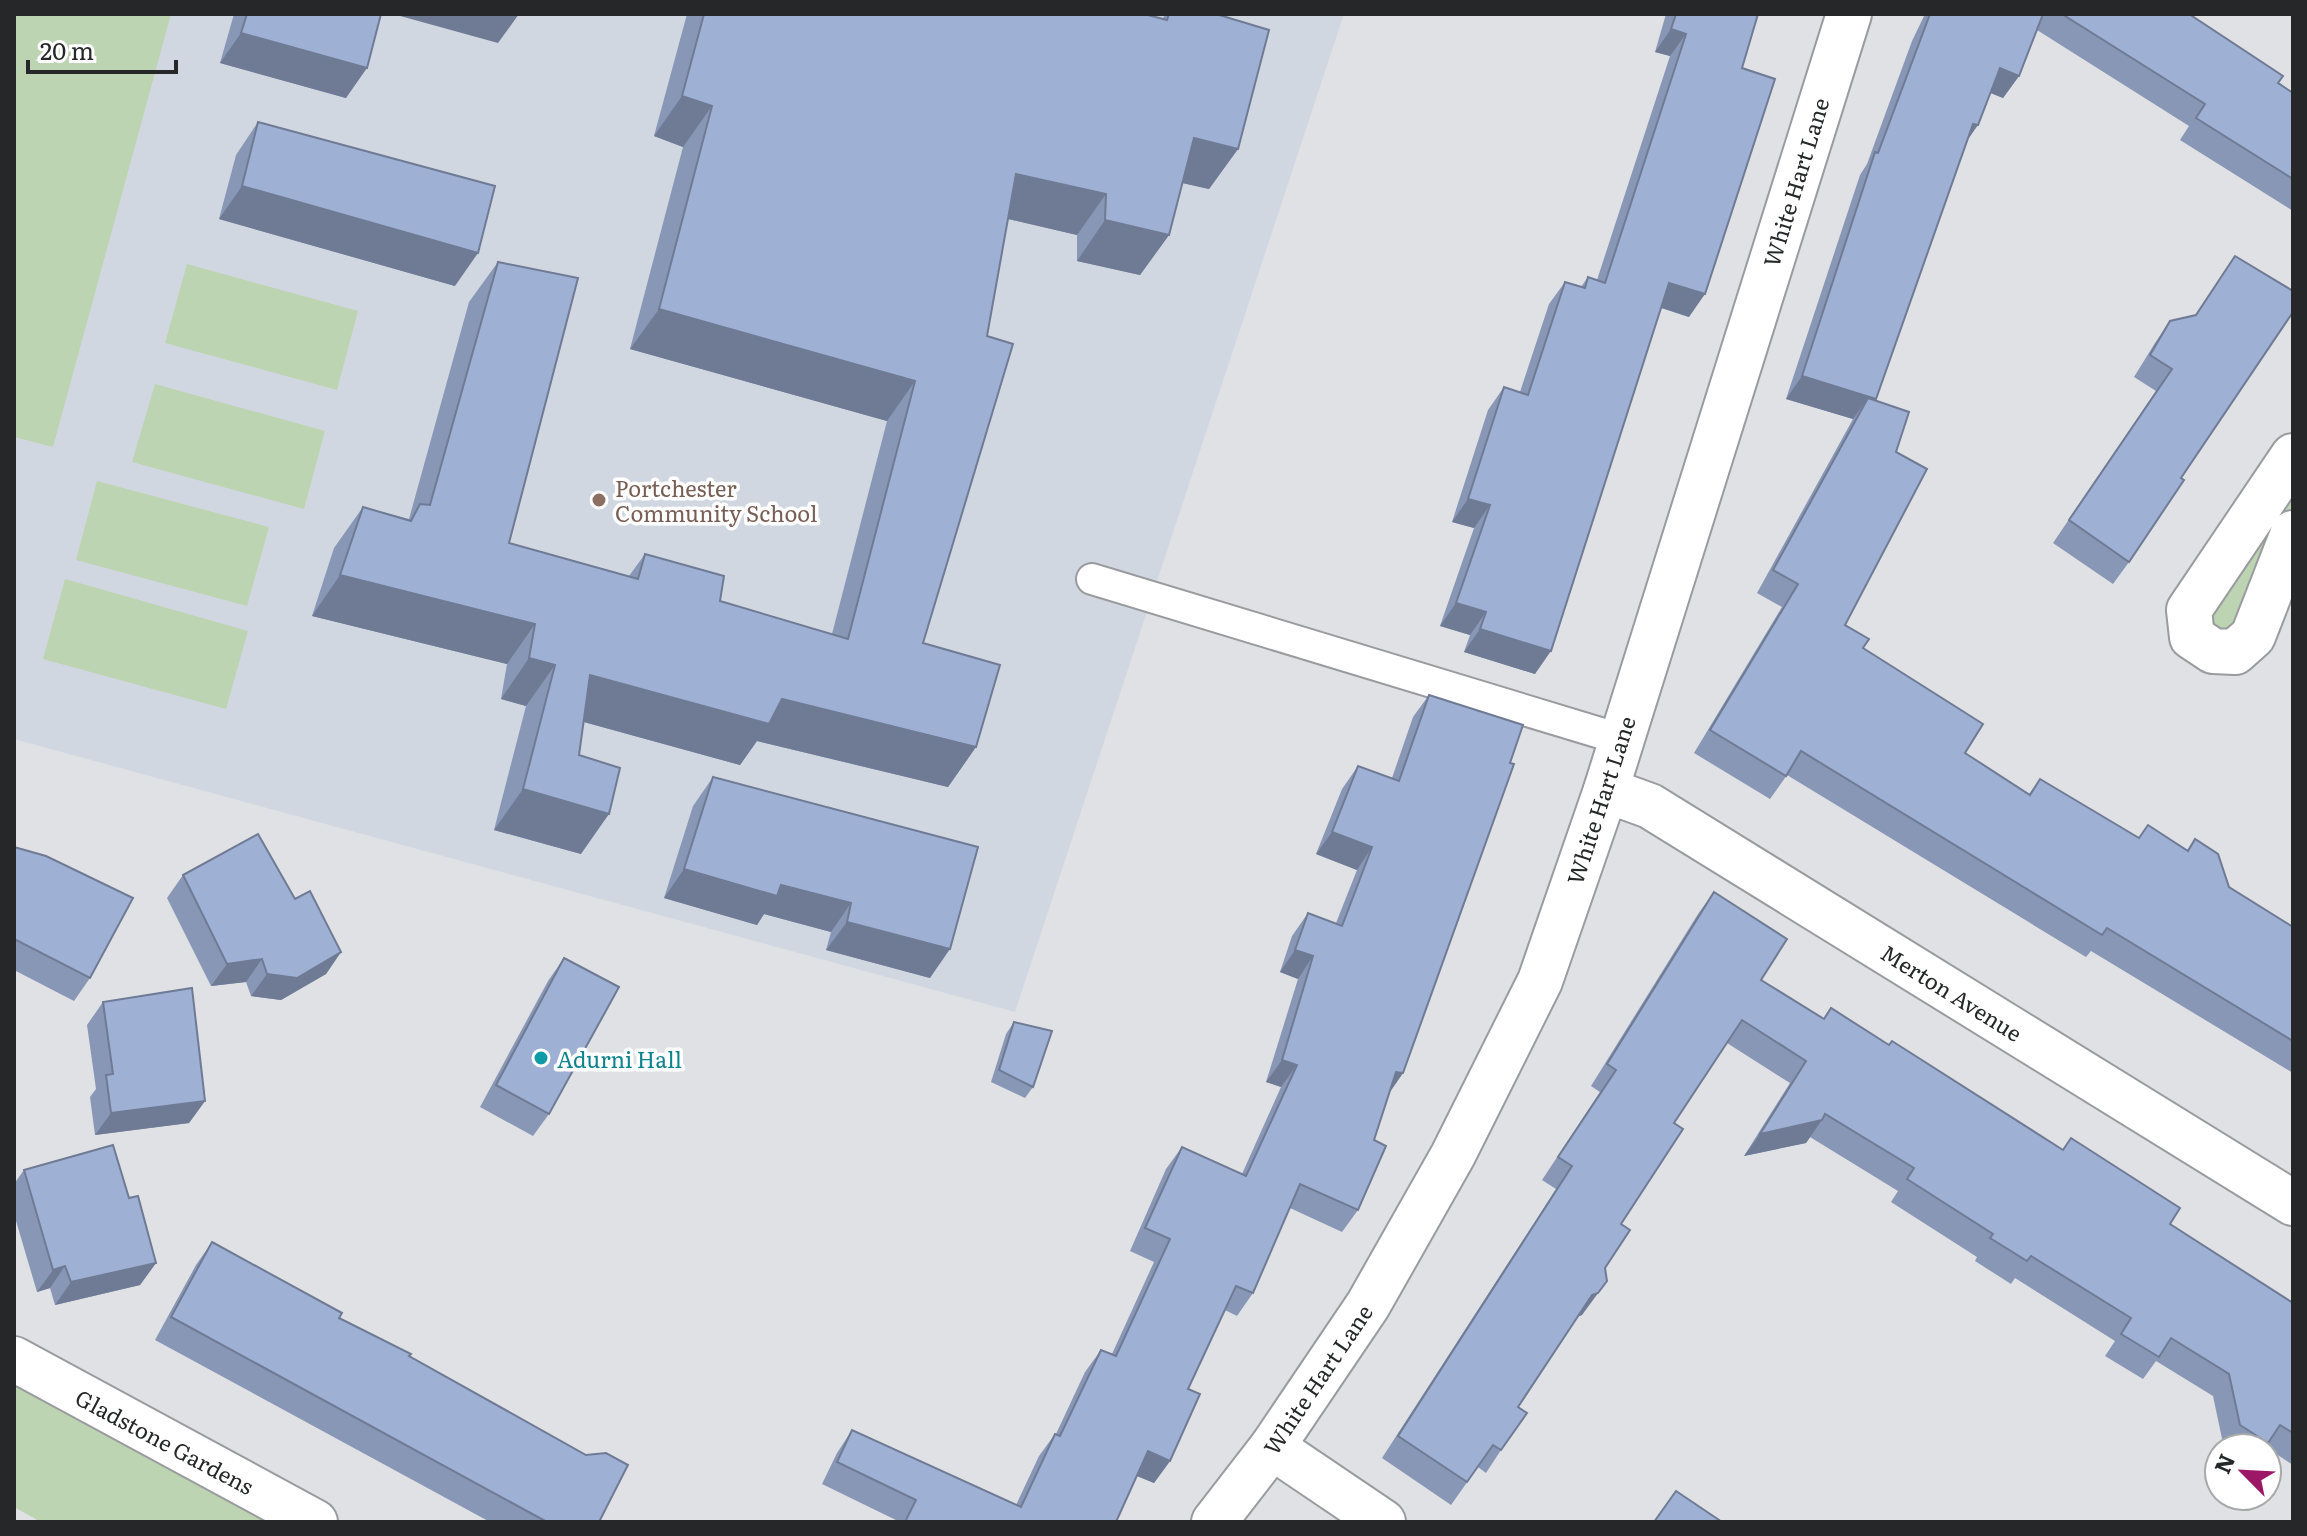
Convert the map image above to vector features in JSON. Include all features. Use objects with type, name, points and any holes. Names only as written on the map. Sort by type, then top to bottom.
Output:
[{"type":"street","name":"White Hart Lane","points":[[1214,1522],[1272,1447],[1368,1305],[1453,1155],[1540,981],[1606,790],[1849,14]]},
{"type":"street","points":[[2293,456],[2189,610],[2192,637],[2213,651],[2235,652],[2253,636],[2293,533]]},
{"type":"street","name":"Merton Avenue","points":[[1606,790],[1650,806],[2293,1203]]},
{"type":"street","name":"Gladstone Gardens","points":[[14,1359],[315,1522]]},
{"type":"street","points":[[1272,1447],[1383,1522]]},
{"type":"lane","points":[[1092,579],[1620,739]]},
{"type":"shaded area","name":"Portchester Community School","points":[[14,14],[1344,14],[1015,1012],[14,739]]},
{"type":"green space","points":[[14,14],[171,14],[53,447],[14,437]]},
{"type":"green space","points":[[187,264],[358,311],[337,390],[165,343]]},
{"type":"green space","points":[[155,384],[325,431],[304,509],[132,462]]},
{"type":"green space","points":[[2293,468],[2293,502],[2248,625],[2233,638],[2204,623]]},
{"type":"green space","points":[[97,481],[269,527],[247,606],[76,560]]},
{"type":"green space","points":[[65,579],[248,631],[226,709],[43,659]]},
{"type":"green space","points":[[14,1379],[275,1522],[41,1522],[14,1507]]},
{"type":"building","points":[[247,14],[381,14],[367,68],[241,33]]},
{"type":"building","points":[[704,14],[1144,14],[1167,20],[1169,14],[1216,14],[1269,30],[1238,149],[1194,138],[1169,235],[1105,220],[1106,194],[1016,174],[987,336],[1013,344],[923,643],[1000,665],[976,747],[782,699],[769,724],[590,675],[579,755],[620,768],[609,814],[523,789],[555,665],[529,658],[535,624],[340,575],[363,507],[411,521],[420,504],[430,505],[498,262],[578,278],[509,543],[638,579],[645,554],[724,576],[720,601],[848,639],[915,381],[659,309],[712,106],[682,96]]},
{"type":"building","points":[[1676,14],[1758,14],[1742,68],[1775,79],[1705,294],[1669,283],[1551,651],[1480,629],[1486,612],[1456,603],[1490,505],[1468,499],[1504,387],[1528,395],[1565,282],[1585,288],[1588,277],[1605,283],[1686,34],[1671,29]]},
{"type":"building","points":[[1930,14],[2043,14],[2019,76],[2000,68],[1978,125],[1973,124],[1876,399],[1802,376],[1875,152],[1878,153]]},
{"type":"building","points":[[2062,14],[2189,14],[2283,76],[2278,83],[2293,93],[2293,179],[2196,118],[2205,104]]},
{"type":"building","points":[[258,122],[495,186],[478,253],[242,186]]},
{"type":"building","points":[[2235,256],[2293,291],[2293,312],[2181,478],[2184,480],[2129,562],[2069,520],[2172,369],[2150,355],[2170,321],[2196,315]]},
{"type":"building","points":[[1868,398],[1909,412],[1896,452],[1927,469],[1845,625],[1869,639],[1863,648],[1983,724],[1965,753],[2030,795],[2040,779],[2139,838],[2148,825],[2188,851],[2195,839],[2218,854],[2229,887],[2293,927],[2293,1041],[2107,928],[2102,935],[1801,751],[1786,776],[1710,730],[1798,584],[1773,570]]},
{"type":"building","points":[[1429,695],[1523,725],[1510,763],[1514,764],[1403,1073],[1396,1072],[1374,1140],[1386,1146],[1358,1210],[1300,1184],[1253,1293],[1236,1286],[1188,1389],[1200,1394],[1170,1461],[1148,1451],[1116,1522],[905,1522],[916,1500],[837,1462],[852,1430],[1021,1507],[1055,1434],[1060,1436],[1101,1350],[1116,1356],[1170,1239],[1145,1228],[1182,1147],[1246,1176],[1297,1065],[1282,1060],[1313,956],[1295,950],[1308,913],[1342,926],[1372,847],[1332,832],[1358,766],[1399,781]]},
{"type":"building","points":[[713,777],[978,847],[950,949],[847,922],[851,903],[781,885],[777,896],[684,869]]},
{"type":"building","points":[[258,834],[295,899],[310,891],[341,952],[297,978],[267,974],[262,959],[227,964],[183,875]]},
{"type":"building","points":[[14,847],[46,856],[133,898],[90,978],[14,939]]},
{"type":"building","points":[[1714,892],[1787,939],[1761,980],[1824,1019],[1831,1008],[1889,1045],[1892,1041],[2063,1150],[2071,1138],[2180,1208],[2170,1224],[2293,1303],[2293,1433],[2280,1425],[2275,1432],[2251,1432],[2240,1425],[2229,1374],[2171,1338],[2159,1357],[2121,1334],[2131,1318],[2031,1256],[2027,1261],[1990,1238],[1993,1234],[1907,1179],[1914,1168],[1825,1114],[1822,1120],[1760,1134],[1806,1061],[1742,1020],[1674,1123],[1683,1129],[1621,1224],[1630,1230],[1605,1268],[1607,1281],[1598,1293],[1592,1295],[1518,1407],[1527,1413],[1501,1450],[1493,1445],[1467,1482],[1398,1436],[1572,1166],[1558,1157],[1616,1070],[1607,1064]]},
{"type":"building","name":"Adurni Hall","points":[[564,958],[619,987],[549,1114],[496,1085]]},
{"type":"building","points":[[192,988],[205,1101],[111,1113],[106,1075],[113,1074],[103,1002]]},
{"type":"building","points":[[1014,1022],[1052,1031],[1033,1087],[999,1070]]},
{"type":"building","points":[[113,1145],[129,1198],[138,1196],[156,1263],[71,1282],[65,1266],[53,1270],[24,1170]]},
{"type":"building","points":[[212,1242],[342,1313],[339,1318],[411,1354],[409,1356],[586,1455],[606,1453],[628,1465],[599,1522],[547,1522],[171,1317]]},
{"type":"building","points":[[1676,1491],[1722,1522],[1654,1522]]},
{"type":"place","name":"Portchester Community School","points":[[599,500]]},
{"type":"place","name":"Adurni Hall","points":[[541,1058]]}]
